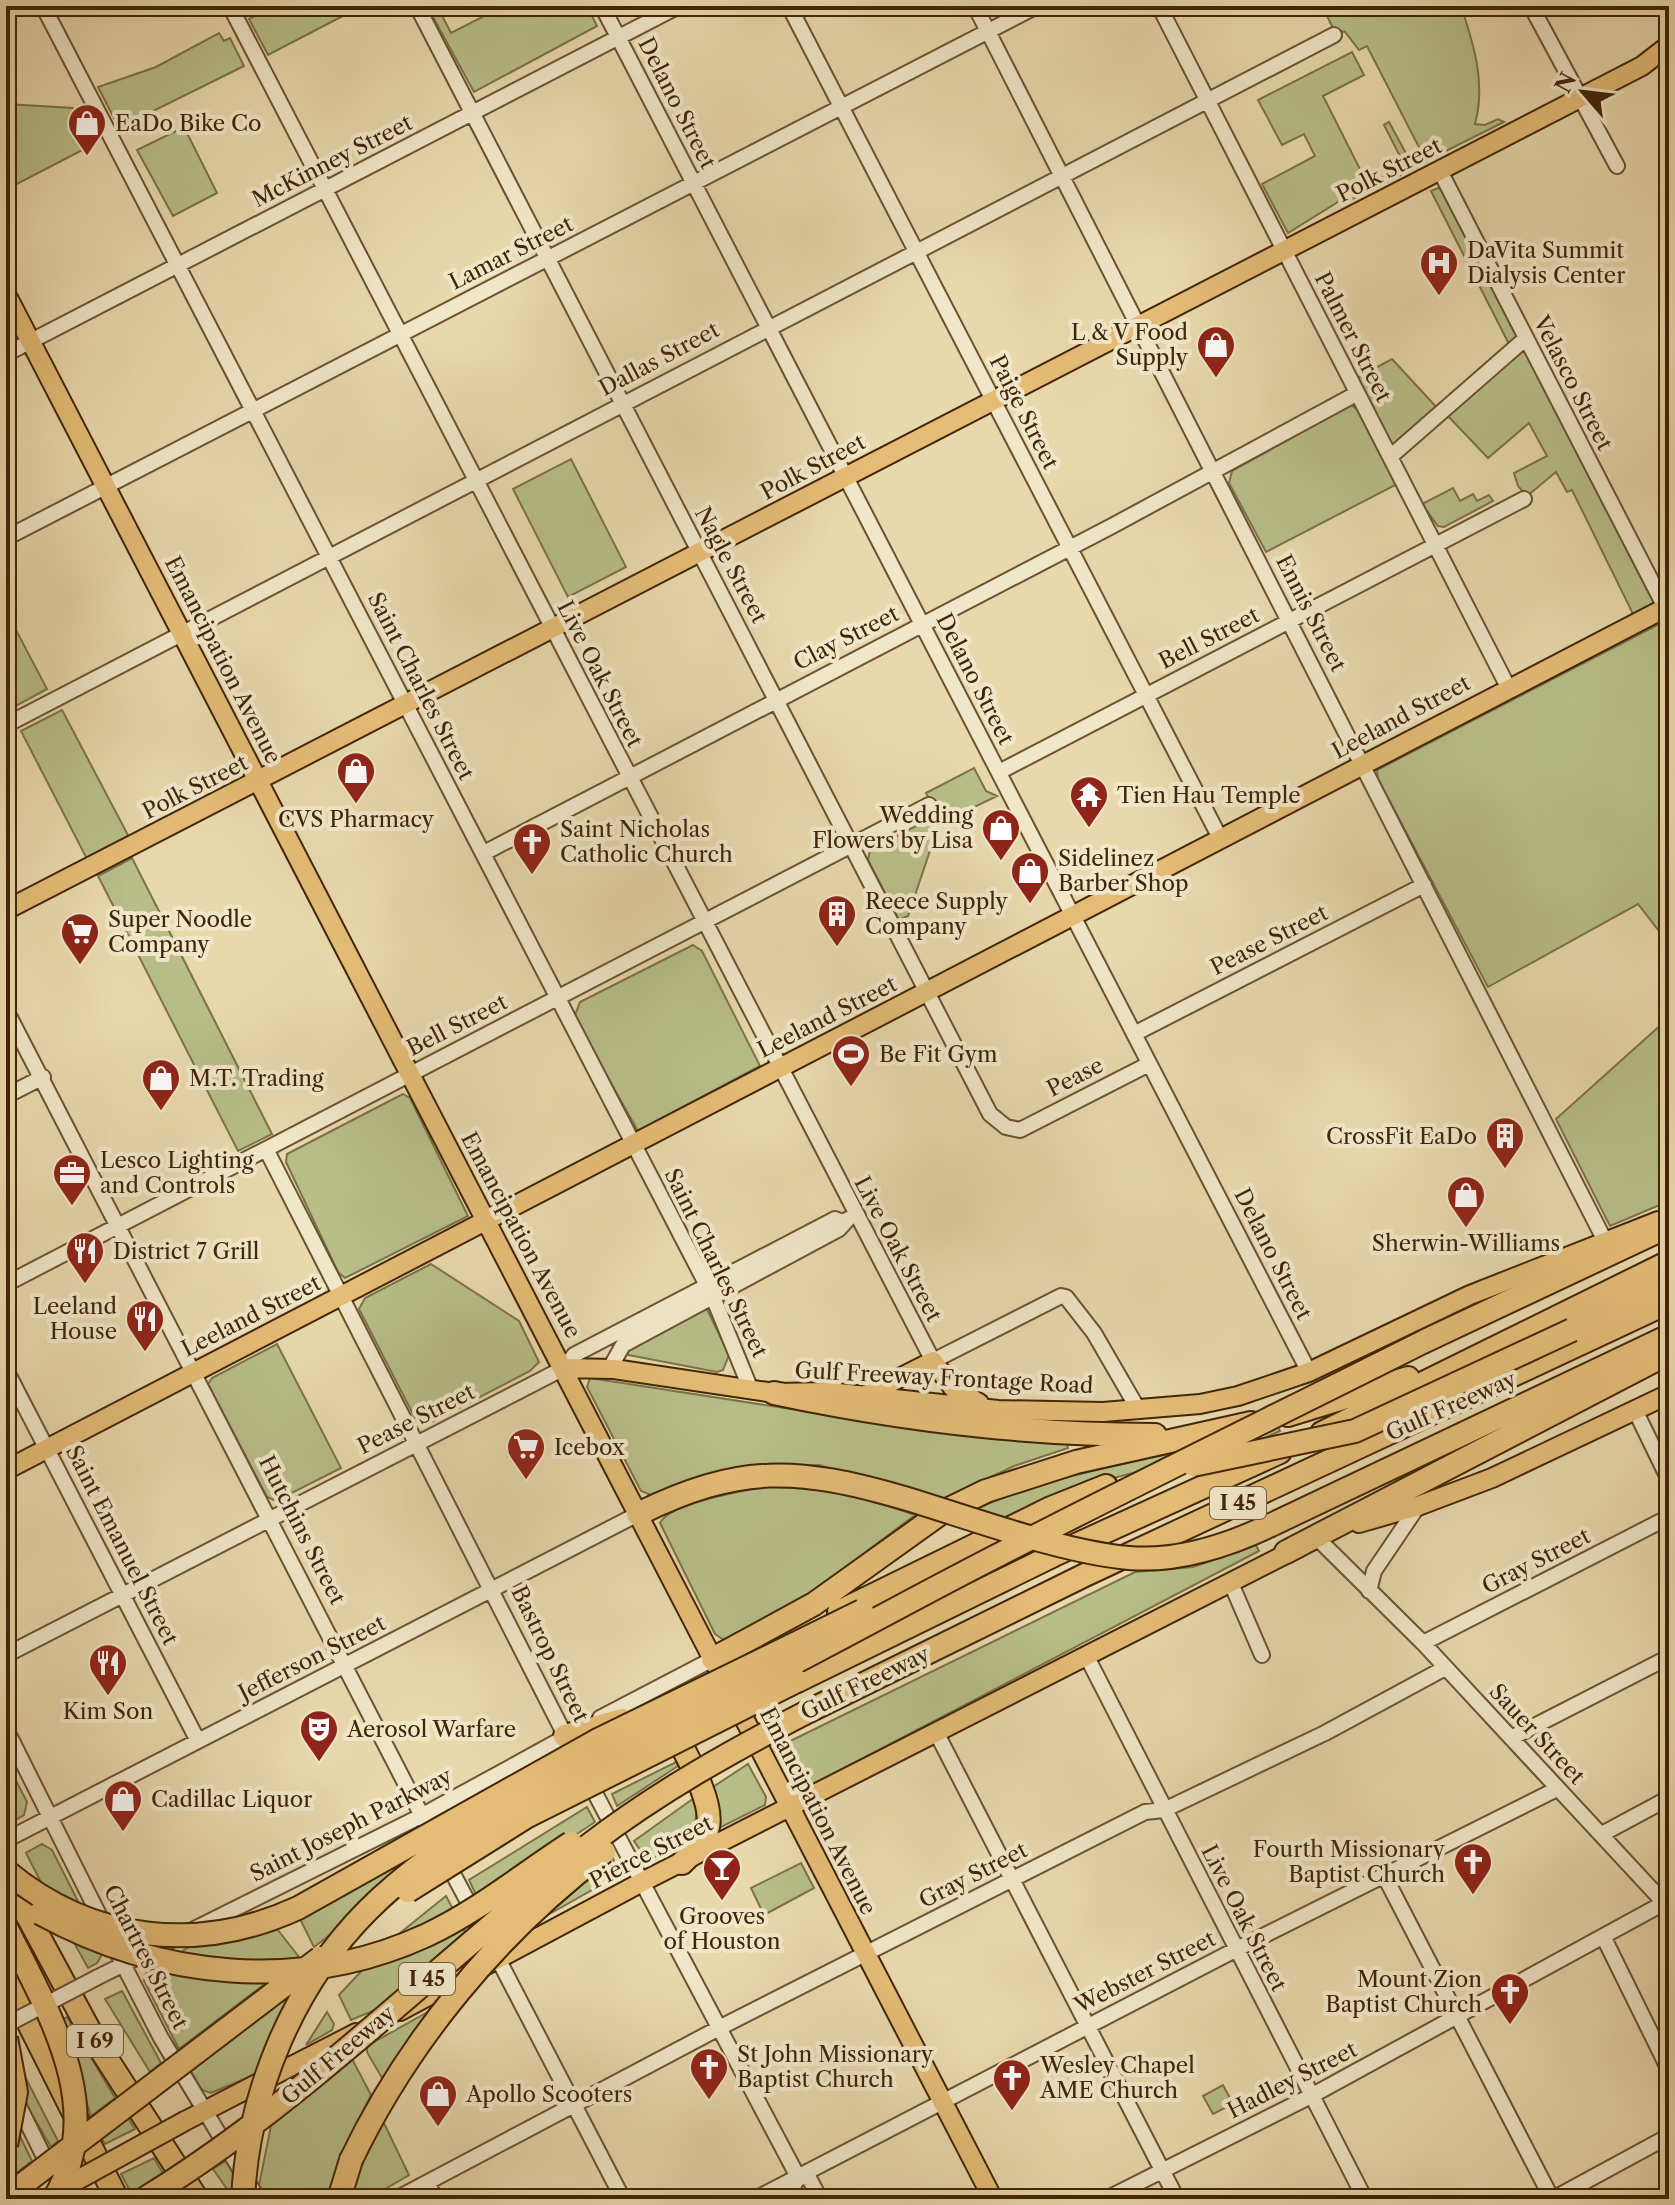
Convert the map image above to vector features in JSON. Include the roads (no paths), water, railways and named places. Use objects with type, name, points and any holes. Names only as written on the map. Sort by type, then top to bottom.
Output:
[{"type":"highway","points":[[243,2199],[257,2110],[290,2020],[329,1956],[398,1882],[445,1845],[1012,1548],[1425,1341],[1669,1226]]},
{"type":"highway","name":"Gulf Freeway","points":[[6,2197],[429,1876],[526,1817],[1054,1555],[1349,1421],[1669,1262]]},
{"type":"highway","name":"Gulf Freeway","points":[[716,1665],[1106,1486],[1355,1431],[1669,1282]]},
{"type":"highway","name":"Gulf Freeway","points":[[144,2199],[274,2109],[590,1844],[711,1761],[1085,1575],[1669,1302]]},
{"type":"highway","points":[[638,1514],[678,1494],[739,1477],[802,1474],[847,1482],[1094,1553],[1130,1558],[1196,1552],[1224,1545],[1271,1525],[1669,1336]]},
{"type":"highway","points":[[1286,1552],[1669,1353]]},
{"type":"highway","points":[[565,1736],[609,1726],[671,1695],[814,1604],[941,1513],[986,1491],[1048,1470],[1337,1403],[1467,1361]]},
{"type":"highway","points":[[774,1393],[863,1411],[1035,1433],[1204,1433]]},
{"type":"highway","points":[[6,1874],[78,1916],[146,1936],[211,1935],[263,1923],[298,1908],[654,1711],[938,1576],[1012,1548]]},
{"type":"highway","points":[[671,1695],[665,1711],[705,1799],[709,1815],[702,1843],[682,1863]]},
{"type":"highway","points":[[339,2199],[362,2135],[406,2060],[449,2004],[502,1947],[618,1841],[811,1710]]},
{"type":"highway","points":[[6,1890],[72,1931],[152,1959],[232,1972],[298,1971],[339,1964],[396,1948],[461,1917],[599,1825],[711,1761]]},
{"type":"highway","name":"I 69","points":[[6,1874],[94,2039],[197,2199]]},
{"type":"highway","points":[[6,1927],[58,2034],[70,2069],[77,2108],[76,2140],[62,2193]]},
{"type":"highway","name":"I 69","points":[[6,1978],[117,2199]]},
{"type":"highway","points":[[6,2038],[16,2092],[6,2145]]},
{"type":"main road","name":"Polk Street","points":[[6,910],[1642,66],[1669,45]]},
{"type":"main road","name":"Polk Street","points":[[1642,66],[1669,59]]},
{"type":"main road","name":"Emancipation Avenue","points":[[6,294],[993,2199]]},
{"type":"main road","name":"Leeland Street","points":[[6,1470],[1508,687],[1668,610]]},
{"type":"main road","name":"Gulf Freeway Frontage Road","points":[[564,1368],[610,1368],[774,1393],[864,1396],[1056,1413],[1138,1409],[1238,1396],[1309,1372],[1470,1295],[1669,1216]]},
{"type":"main road","points":[[864,1396],[933,1361],[966,1398],[998,1410]]},
{"type":"main road","points":[[1286,1552],[1370,1518],[1418,1506],[1492,1478],[1669,1394]]},
{"type":"main road","name":"Pierce Street","points":[[40,2199],[62,2193],[185,2121],[499,1960],[642,1882],[790,1809],[1286,1552]]},
{"type":"street","name":"Saint Charles Street","points":[[43,6],[710,1292],[751,1390]]},
{"type":"street","name":"Live Oak Street","points":[[230,6],[780,1068],[848,1218],[933,1361]]},
{"type":"street","name":"Nagle Street","points":[[417,6],[990,1114],[1006,1127],[1020,1130]]},
{"type":"street","name":"Delano Street","points":[[602,6],[1309,1372]]},
{"type":"street","name":"McKinney Street","points":[[6,354],[679,6]]},
{"type":"street","name":"Paige Street","points":[[789,6],[1220,838]]},
{"type":"street","name":"Ennis Street","points":[[975,6],[1215,471],[1605,1241]]},
{"type":"street","name":"Lamar Street","points":[[6,538],[1037,6]]},
{"type":"street","name":"Palmer Street","points":[[1159,6],[1508,687]]},
{"type":"street","points":[[1531,6],[1578,99],[1617,166]]},
{"type":"street","name":"Dallas Street","points":[[6,725],[1334,35]]},
{"type":"street","name":"Velasco Street","points":[[1440,171],[1668,610]]},
{"type":"street","points":[[1390,457],[1525,339]]},
{"type":"street","name":"Clay Street","points":[[484,853],[1070,548],[1356,394]]},
{"type":"street","name":"Bell Street","points":[[999,772],[1524,499]]},
{"type":"street","name":"Bell Street","points":[[6,1284],[929,805]]},
{"type":"street","name":"Pease Street","points":[[1134,1034],[1424,885]]},
{"type":"street","name":"Hutchins Street","points":[[6,1010],[623,2199]]},
{"type":"street","name":"Pease","points":[[1020,1130],[1149,1064]]},
{"type":"street","points":[[6,1096],[43,1077]]},
{"type":"street","name":"Bastrop Street","points":[[266,1149],[493,1589],[565,1736],[798,2177]]},
{"type":"street","name":"Pease Street","points":[[610,1368],[611,1359],[623,1345],[835,1219],[848,1218]]},
{"type":"street","name":"Pease Street","points":[[6,1655],[564,1368],[574,1355],[710,1292]]},
{"type":"street","points":[[933,1361],[1061,1296],[1066,1297],[1094,1333],[1138,1409]]},
{"type":"street","name":"Saint Emanuel Street","points":[[6,1370],[198,1741]]},
{"type":"street","points":[[1635,1410],[1669,1480]]},
{"type":"street","points":[[1369,1591],[1374,1571],[1418,1506]]},
{"type":"street","name":"Jefferson Street","points":[[6,1840],[638,1514]]},
{"type":"street","name":"Gray Street","points":[[1423,1643],[1669,1517]]},
{"type":"street","name":"Sauer Street","points":[[1319,1540],[1423,1643],[1667,1906]]},
{"type":"street","points":[[1230,1581],[1262,1655]]},
{"type":"street","name":"Live Oak Street","points":[[1086,1655],[1365,2199]]},
{"type":"street","points":[[1511,1738],[1669,1657]]},
{"type":"street","name":"Saint Joseph Parkway","points":[[6,2025],[123,1963],[423,1815],[565,1736],[716,1665]]},
{"type":"street","name":"Gray Street","points":[[396,2199],[721,2027],[1012,1879],[1145,1812],[1164,1810],[1325,1733],[1445,1668]]},
{"type":"street","name":"Chartres Street","points":[[6,1729],[123,1963],[204,2112],[258,2199]]},
{"type":"street","points":[[936,1732],[1177,2199]]},
{"type":"street","name":"Webster Street","points":[[755,2199],[1235,1950],[1557,1789]]},
{"type":"street","points":[[1602,1834],[1669,1798]]},
{"type":"street","points":[[1384,1875],[1552,2199],[1669,2136]]},
{"type":"street","name":"Hadley Street","points":[[1106,2199],[1311,2096],[1667,1906]]},
{"type":"street","points":[[1604,1938],[1669,2070]]},
{"type":"street","points":[[6,2080],[62,2193]]},
{"type":"street","name":"Bastrop Street","points":[[797,2199],[792,2189],[798,2177]]},
{"type":"street","name":"Bastrop Street","points":[[798,2177],[809,2178],[820,2199]]},
{"type":"street","points":[[427,2183],[436,2199]]},
{"type":"place","name":"EaDo Bike Co","points":[[87,157]]},
{"type":"place","name":"DaVita Summit Dialysis Center","points":[[1439,297]]},
{"type":"place","name":"L & V Food Supply","points":[[1216,379]]},
{"type":"place","name":"CVS Pharmacy","points":[[356,805]]},
{"type":"place","name":"Tien Hau Temple","points":[[1089,829]]},
{"type":"place","name":"Wedding Flowers by Lisa","points":[[1001,862]]},
{"type":"place","name":"Saint Nicholas Catholic Church","points":[[532,876]]},
{"type":"place","name":"Sidelinez Barber Shop","points":[[1030,905]]},
{"type":"place","name":"Reece Supply Company","points":[[837,948]]},
{"type":"place","name":"Super Noodle Company","points":[[80,966]]},
{"type":"place","name":"Be Fit Gym","points":[[851,1088]]},
{"type":"place","name":"M.T. Trading","points":[[161,1112]]},
{"type":"place","name":"CrossFit EaDo","points":[[1505,1170]]},
{"type":"place","name":"Lesco Lighting and Controls","points":[[72,1207]]},
{"type":"place","name":"Sherwin-Williams","points":[[1466,1229]]},
{"type":"place","name":"District 7 Grill","points":[[85,1285]]},
{"type":"place","name":"Leeland House","points":[[145,1353]]},
{"type":"place","name":"Icebox","points":[[526,1481]]},
{"type":"place","name":"Kim Son","points":[[108,1697]]},
{"type":"place","name":"Aerosol Warfare","points":[[319,1763]]},
{"type":"place","name":"Cadillac Liquor","points":[[123,1833]]},
{"type":"place","name":"Fourth Missionary Baptist Church","points":[[1473,1896]]},
{"type":"place","name":"Grooves of Houston","points":[[722,1902]]},
{"type":"place","name":"Mount Zion Baptist Church","points":[[1510,2026]]},
{"type":"place","name":"St John Missionary Baptist Church","points":[[709,2101]]},
{"type":"place","name":"Wesley Chapel AME Church","points":[[1012,2112]]},
{"type":"place","name":"Apollo Scooters","points":[[438,2128]]}]
